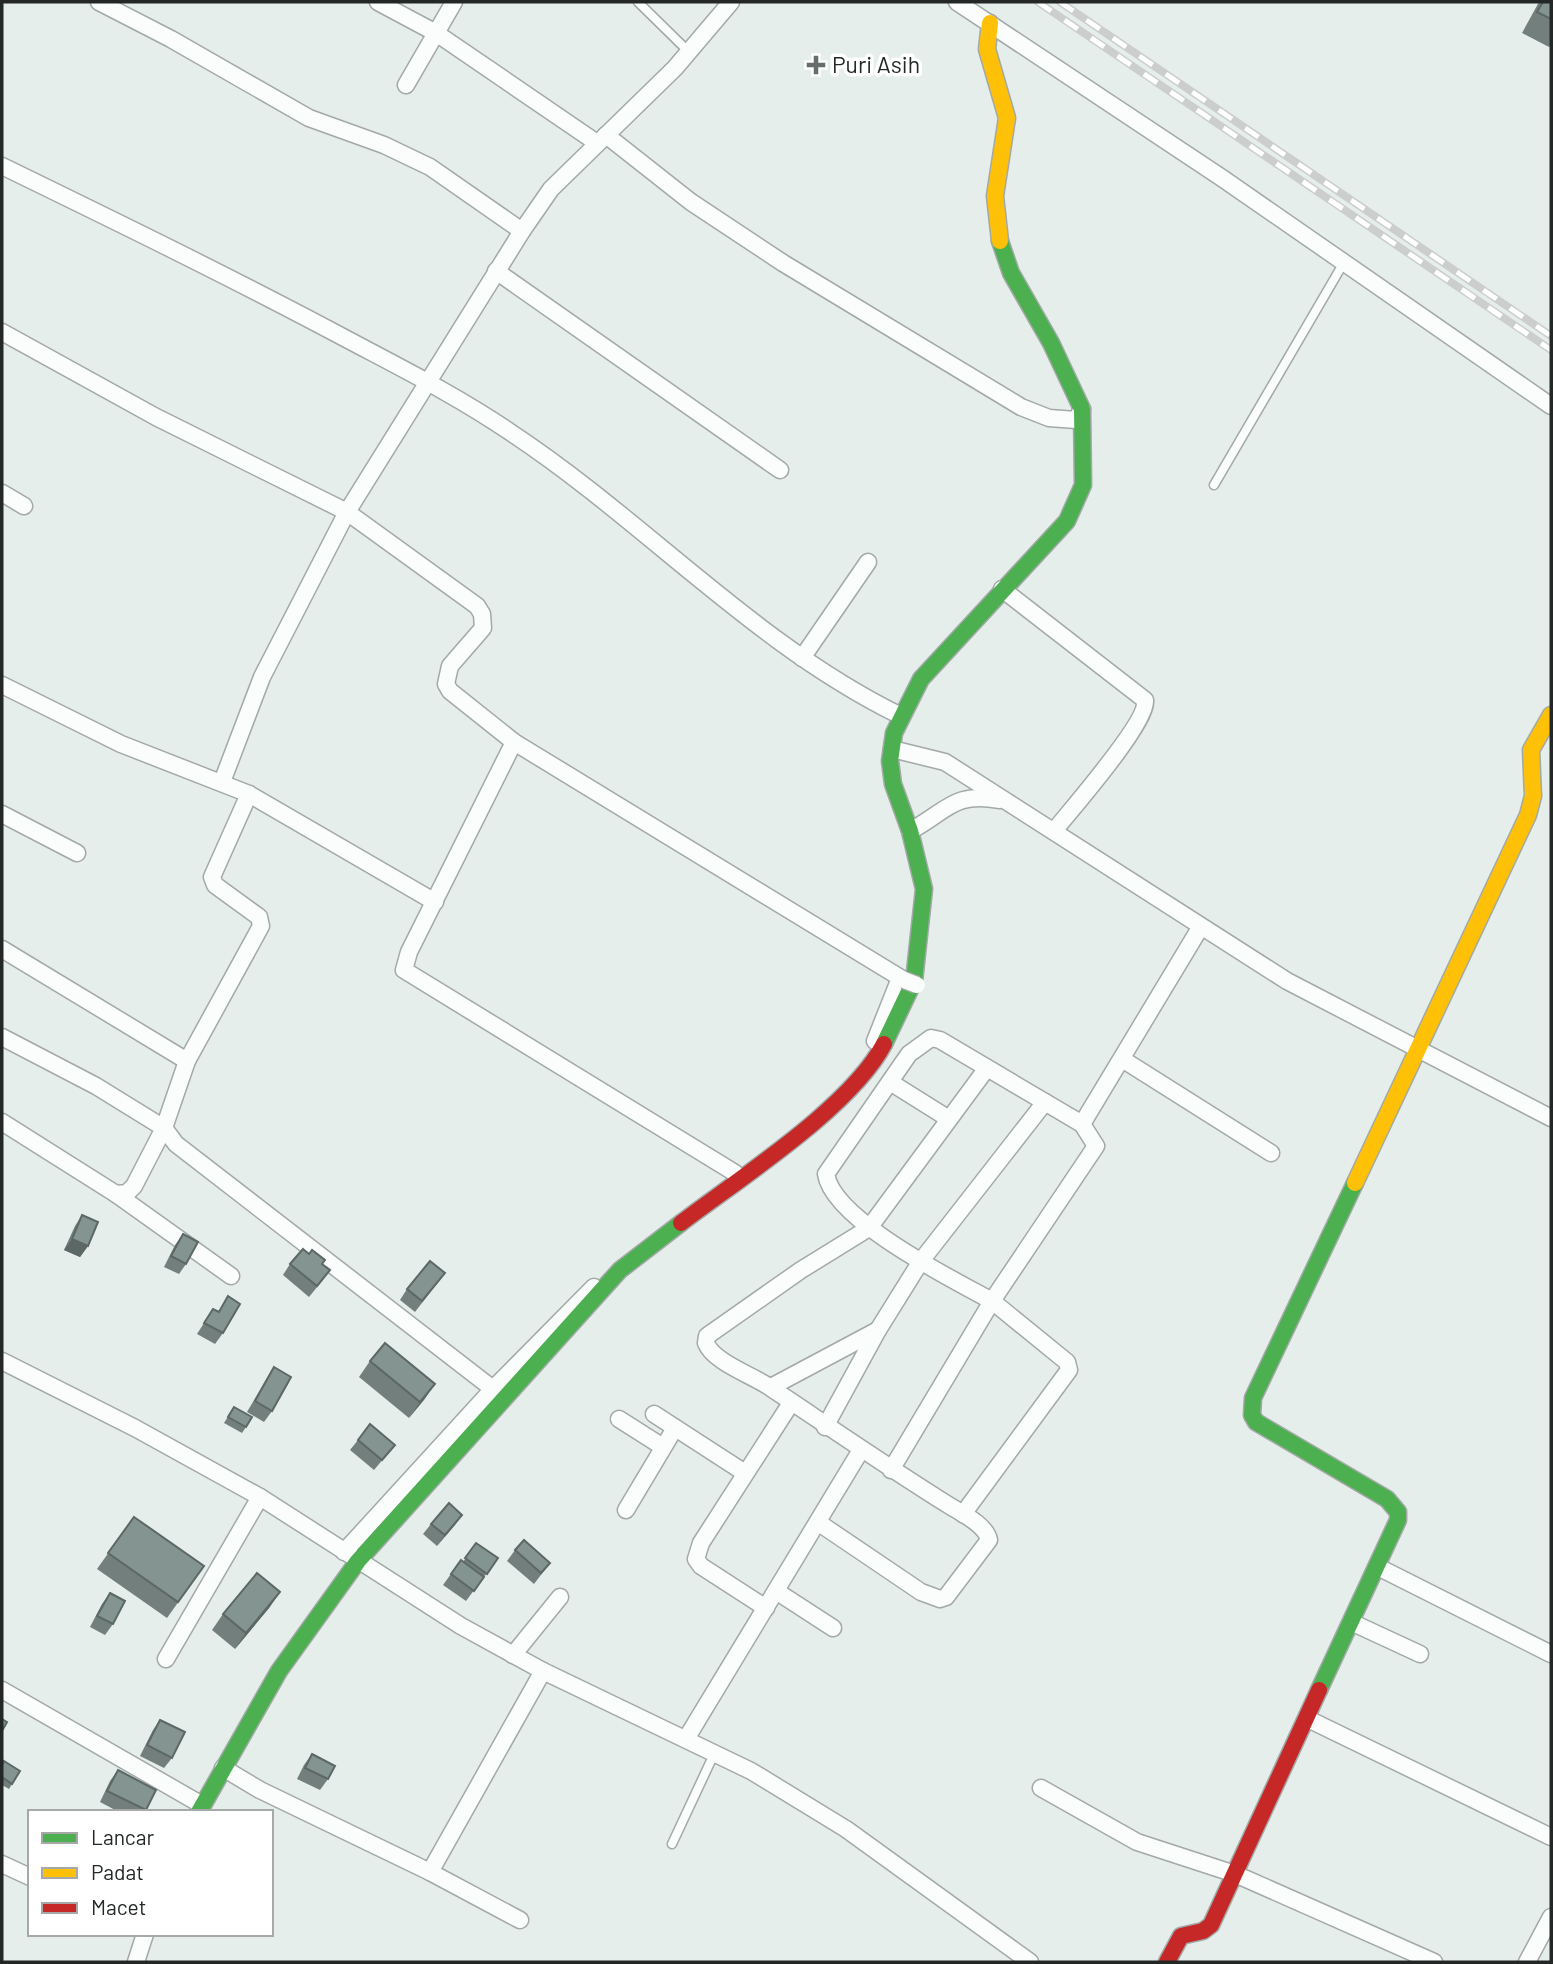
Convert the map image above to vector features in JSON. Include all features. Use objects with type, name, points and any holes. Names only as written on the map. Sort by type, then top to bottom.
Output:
[{"type":"street","points":[[99,2],[309,118],[384,145],[430,167],[522,231]]},
{"type":"street","points":[[377,2],[436,33],[602,139],[783,263],[1021,407],[1073,417]]},
{"type":"street","points":[[406,85],[454,2]]},
{"type":"street","points":[[222,782],[262,677],[346,512],[522,231],[551,189],[689,52],[731,2]]},
{"type":"street","points":[[957,2],[1222,178],[1551,406]]},
{"type":"street","points":[[2,1690],[200,1809],[279,1671],[358,1561],[620,1270],[814,1121],[863,1076],[891,1034],[909,981],[924,889],[910,831],[892,784],[892,749],[901,716],[922,679],[1066,521],[1077,502],[1085,465],[1051,343],[1011,274],[997,233],[995,196],[1007,118],[987,49],[990,23]]},
{"type":"street","points":[[2,166],[254,289],[429,383],[510,432],[587,487],[776,641],[851,690],[901,716]]},
{"type":"street","points":[[496,271],[780,470]]},
{"type":"street","points":[[2,332],[156,417],[346,512],[477,606],[482,614],[483,628],[450,666],[446,684],[450,691],[514,742],[909,981]]},
{"type":"street","points":[[2,493],[24,506]]},
{"type":"street","points":[[802,657],[868,562]]},
{"type":"street","points":[[1002,589],[1145,701],[1146,707],[1118,752],[1054,831]]},
{"type":"street","points":[[2,685],[121,744],[249,794],[435,902]]},
{"type":"street","points":[[1167,1962],[1181,1936],[1208,1929],[1308,1719],[1398,1520],[1398,1512],[1387,1499],[1256,1422],[1251,1408],[1253,1398],[1531,808],[1531,750],[1551,715]]},
{"type":"street","points":[[514,742],[409,952],[404,970],[735,1173]]},
{"type":"street","points":[[892,749],[944,762],[1200,928],[1287,981],[1551,1118]]},
{"type":"street","points":[[116,1194],[127,1193],[134,1186],[164,1128],[187,1061],[261,926],[259,918],[215,885],[212,877],[249,794]]},
{"type":"street","points":[[910,831],[961,798],[982,797],[1008,802]]},
{"type":"street","points":[[2,814],[77,853]]},
{"type":"street","points":[[1082,1125],[1200,928]]},
{"type":"street","points":[[2,949],[187,1061]]},
{"type":"street","points":[[344,1552],[493,1389],[582,1297],[845,1083],[875,1041],[909,981]]},
{"type":"street","points":[[2,1038],[96,1086],[164,1128],[176,1144],[493,1389]]},
{"type":"street","points":[[891,1470],[992,1301],[1094,1153],[1094,1139],[1082,1125],[940,1040],[930,1038],[909,1054],[827,1174],[828,1185],[869,1228],[992,1301],[1068,1362],[1069,1370],[963,1514]]},
{"type":"street","points":[[1122,1059],[1271,1153]]},
{"type":"street","points":[[818,1523],[921,1592],[940,1599],[946,1597],[989,1540],[986,1531],[963,1514],[891,1470],[771,1388],[713,1354],[706,1343],[707,1336],[801,1270],[869,1228],[987,1068]]},
{"type":"street","points":[[890,1082],[949,1119]]},
{"type":"street","points":[[825,1426],[877,1330],[921,1261],[1045,1102]]},
{"type":"street","points":[[2,1122],[116,1194],[231,1276]]},
{"type":"street","points":[[771,1388],[877,1330]]},
{"type":"street","points":[[2,1361],[260,1497],[461,1626],[513,1655],[715,1752],[846,1829],[1030,1962]]},
{"type":"street","points":[[766,1608],[701,1566],[696,1559],[701,1543],[791,1403]]},
{"type":"street","points":[[654,1414],[745,1473]]},
{"type":"street","points":[[619,1419],[663,1447]]},
{"type":"street","points":[[626,1510],[675,1428]]},
{"type":"street","points":[[686,1739],[861,1450]]},
{"type":"street","points":[[166,1659],[260,1497]]},
{"type":"street","points":[[1378,1567],[1551,1654]]},
{"type":"street","points":[[776,1591],[834,1628]]},
{"type":"street","points":[[513,1655],[560,1597]]},
{"type":"street","points":[[1351,1622],[1420,1654]]},
{"type":"street","points":[[430,1872],[543,1671]]},
{"type":"street","points":[[1308,1719],[1551,1837]]},
{"type":"street","points":[[223,1769],[520,1920]]},
{"type":"street","points":[[1041,1788],[1137,1842],[1235,1874],[1434,1962]]},
{"type":"street","points":[[2,1864],[28,1876]]},
{"type":"street","points":[[1527,1962],[1550,1925]]},
{"type":"street","points":[[136,1962],[144,1936]]},
{"type":"lane","points":[[638,2],[689,52]]},
{"type":"lane","points":[[1214,485],[1343,264]]},
{"type":"lane","points":[[672,1844],[715,1752]]},
{"type":"building","points":[[1543,2],[1551,2],[1551,19],[1537,12]]},
{"type":"building","points":[[82,1215],[98,1222],[88,1246],[72,1239]]},
{"type":"building","points":[[183,1234],[198,1242],[186,1264],[171,1256]]},
{"type":"building","points":[[303,1249],[309,1254],[312,1250],[325,1260],[322,1264],[330,1270],[317,1286],[290,1264]]},
{"type":"building","points":[[430,1261],[445,1273],[422,1301],[407,1289]]},
{"type":"building","points":[[228,1296],[240,1304],[223,1333],[204,1323],[213,1309],[219,1312]]},
{"type":"building","points":[[385,1343],[435,1384],[420,1402],[370,1361]]},
{"type":"building","points":[[274,1367],[291,1377],[272,1411],[255,1401]]},
{"type":"building","points":[[234,1407],[252,1417],[246,1427],[228,1417]]},
{"type":"building","points":[[370,1424],[395,1445],[382,1460],[358,1440]]},
{"type":"building","points":[[449,1503],[462,1515],[445,1535],[431,1524]]},
{"type":"building","points":[[134,1517],[204,1566],[178,1602],[108,1553]]},
{"type":"building","points":[[524,1540],[550,1563],[541,1573],[515,1550]]},
{"type":"building","points":[[476,1543],[498,1558],[487,1574],[465,1558]]},
{"type":"building","points":[[461,1560],[484,1577],[474,1591],[451,1574]]},
{"type":"building","points":[[257,1573],[280,1592],[246,1633],[223,1614]]},
{"type":"building","points":[[110,1593],[125,1601],[113,1624],[97,1616]]},
{"type":"building","points":[[160,1720],[185,1732],[172,1758],[147,1745]]},
{"type":"building","points":[[312,1754],[335,1766],[328,1779],[305,1768]]},
{"type":"building","points":[[4,1761],[20,1771],[12,1784],[2,1777]]},
{"type":"building","points":[[118,1770],[156,1790],[146,1810],[107,1791]]},
{"type":"railway","points":[[1038,2],[1551,350]]},
{"type":"railway","points":[[1060,2],[1551,336]]},
{"type":"traffic: fast","points":[[884,1044],[914,981],[924,889],[910,831],[893,784],[890,761],[894,733],[921,679],[1067,521],[1083,485],[1082,409],[1051,343],[1011,273],[1000,241]]},
{"type":"traffic: fast","points":[[1319,1690],[1398,1520],[1398,1512],[1387,1499],[1256,1422],[1252,1415],[1253,1398],[1355,1183]]},
{"type":"traffic: fast","points":[[200,1810],[279,1671],[358,1561],[620,1270],[681,1223]]},
{"type":"traffic: slow","points":[[990,23],[987,49],[1007,118],[995,196],[1000,241]]},
{"type":"traffic: slow","points":[[1355,1183],[1528,815],[1533,796],[1531,750],[1551,715]]},
{"type":"traffic: jam","points":[[681,1223],[821,1116],[847,1092],[884,1044]]},
{"type":"traffic: jam","points":[[1167,1962],[1181,1936],[1203,1931],[1211,1925],[1319,1690]]},
{"type":"place","name":"Puri Asih","points":[[816,65]]}]
